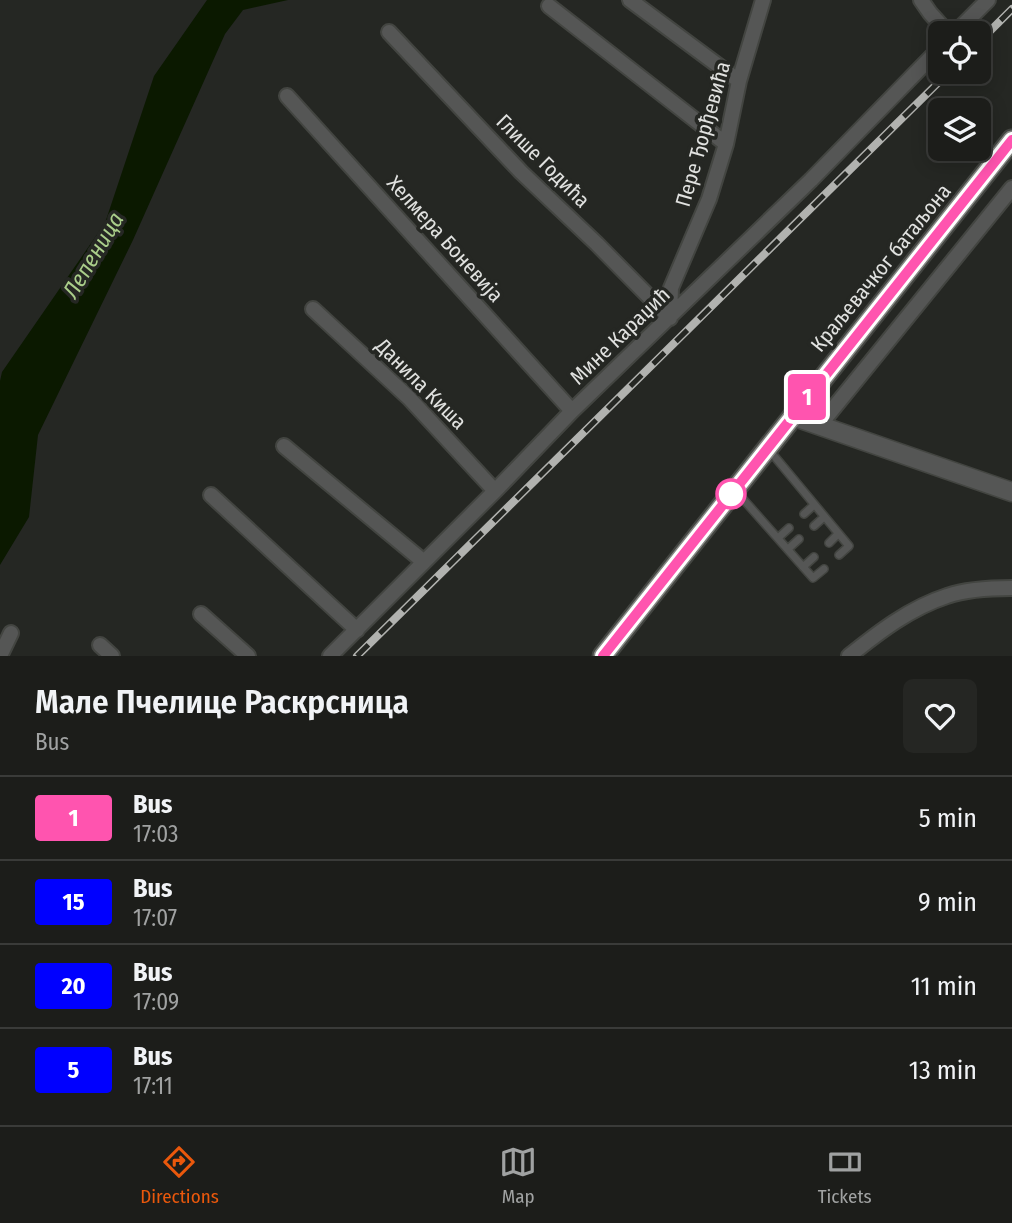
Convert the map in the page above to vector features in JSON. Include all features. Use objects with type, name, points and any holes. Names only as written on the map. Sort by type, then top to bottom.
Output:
[{"type":"main road","name":"Краљевачког батаљона","points":[[603,656],[1012,140]]},
{"type":"street","points":[[630,0],[739,80]]},
{"type":"street","name":"Пере Ђорђевића","points":[[670,318],[671,288],[709,199],[726,144],[739,80],[763,0]]},
{"type":"street","points":[[921,0],[937,21]]},
{"type":"street","points":[[967,21],[988,0]]},
{"type":"street","points":[[549,6],[726,144]]},
{"type":"street","name":"Глише Годића","points":[[388,32],[521,172],[670,318]]},
{"type":"street","name":"Мине Караџић","points":[[330,656],[572,411],[811,180],[928,60]]},
{"type":"street","name":"Хелмера Боневија","points":[[286,96],[572,411]]},
{"type":"street","points":[[819,426],[1012,188]]},
{"type":"street","name":"Данила Киша","points":[[313,309],[409,398],[495,491]]},
{"type":"street","points":[[792,416],[1012,492]]},
{"type":"street","points":[[284,446],[424,562]]},
{"type":"street","points":[[211,495],[357,630]]},
{"type":"street","points":[[849,656],[880,632],[931,602],[949,595],[1012,588]]},
{"type":"street","points":[[201,614],[248,656]]},
{"type":"street","points":[[0,656],[12,633]]},
{"type":"street","points":[[100,645],[112,656]]},
{"type":"lane","points":[[767,448],[849,546],[839,555]]},
{"type":"lane","points":[[734,489],[813,578],[824,569]]},
{"type":"lane","points":[[804,514],[814,505]]},
{"type":"lane","points":[[814,526],[824,517]]},
{"type":"lane","points":[[778,538],[789,528]]},
{"type":"lane","points":[[828,543],[838,534]]},
{"type":"lane","points":[[788,549],[799,539]]},
{"type":"lane","points":[[803,567],[814,557]]},
{"type":"water","name":"Лепеница","points":[[207,0],[288,0],[243,10],[225,34],[133,240],[38,435],[29,517],[0,565],[2,372],[105,223],[154,76]]},
{"type":"railway","points":[[991,30],[1012,9]]},
{"type":"railway","points":[[357,656],[937,84]]},
{"type":"bus line","name":"1","points":[[603,656],[1012,140]]}]
